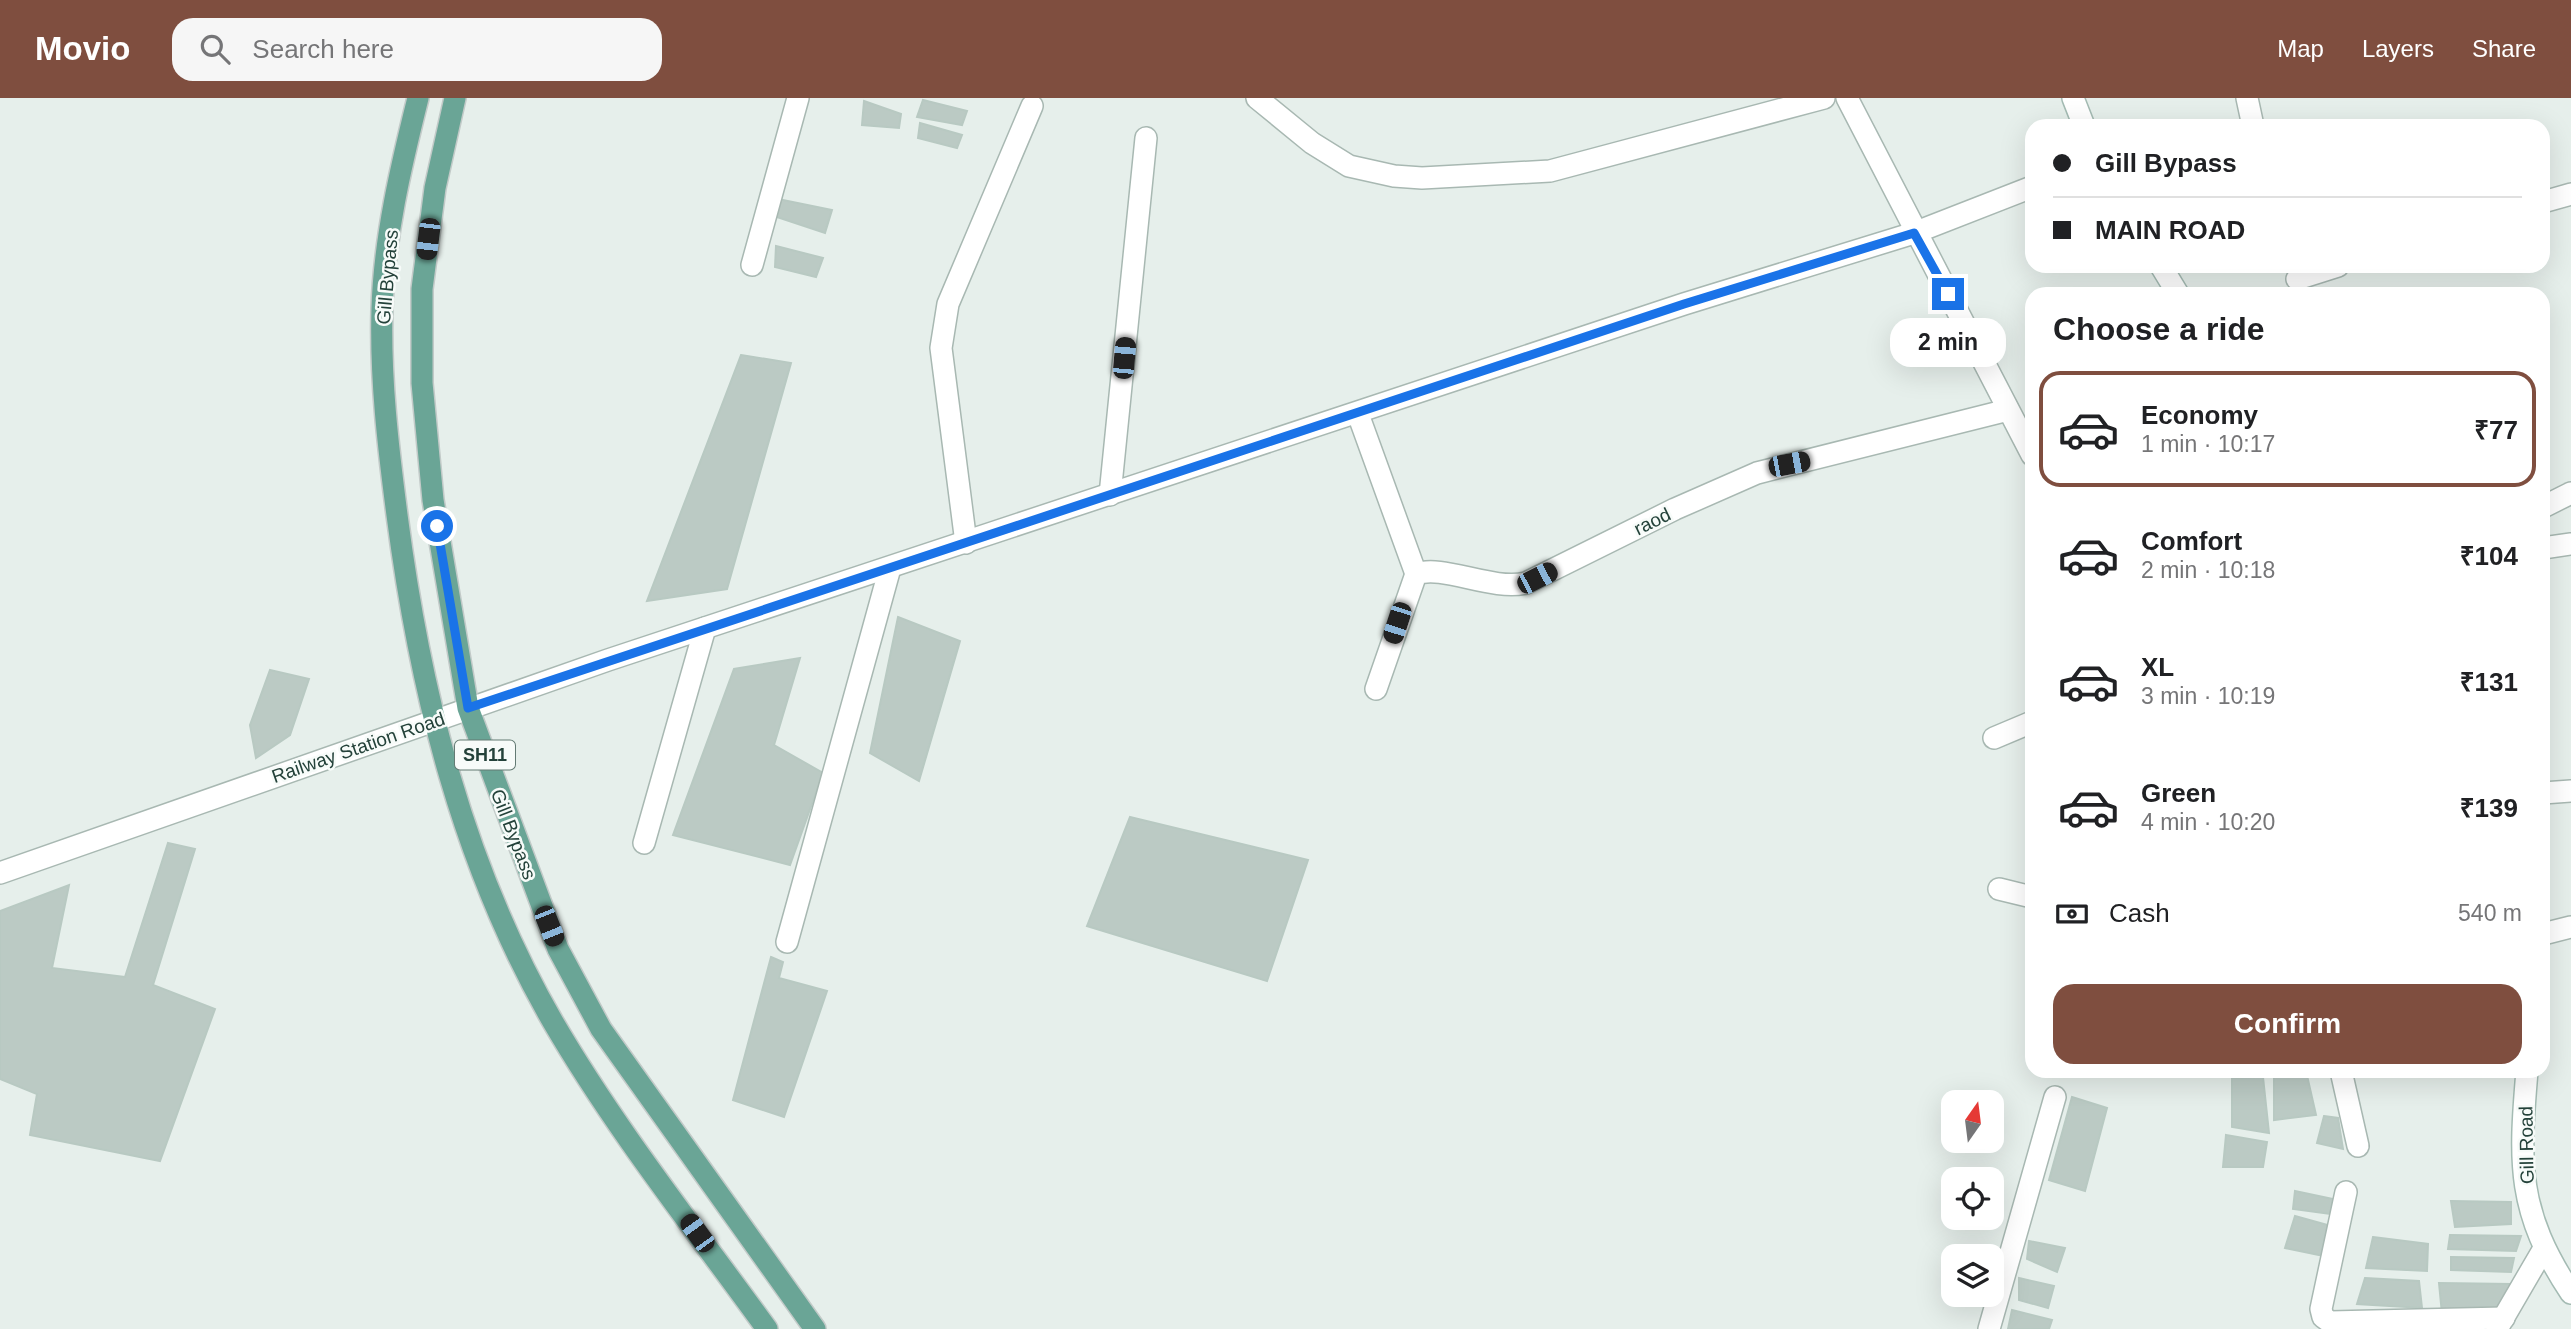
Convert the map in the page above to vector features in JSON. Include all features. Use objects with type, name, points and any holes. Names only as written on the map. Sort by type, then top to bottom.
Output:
[{"type":"main road","name":"Gill Bypass","points":[[418,98],[393,212],[382,307],[384,415],[408,596],[434,720],[463,824],[505,929],[553,1021],[616,1124],[767,1329]]},
{"type":"main road","name":"Gill Bypass","points":[[455,98],[435,188],[422,289],[422,383],[433,500],[468,708],[558,949],[601,1028],[815,1329]]},
{"type":"street","points":[[752,265],[798,98]]},
{"type":"street","points":[[1257,98],[1312,142],[1349,166],[1394,176],[1422,178],[1550,171],[1755,107],[1824,98]]},
{"type":"street","points":[[1847,98],[1914,233],[2025,442]]},
{"type":"street","points":[[2073,98],[2081,119]]},
{"type":"street","points":[[2248,98],[2252,119]]},
{"type":"street","points":[[966,543],[941,348],[942,327],[948,304],[1032,106]]},
{"type":"street","points":[[1110,495],[1146,138]]},
{"type":"street","name":"Railway Station Road","points":[[0,873],[468,708],[705,628],[1684,304],[1914,233],[2025,190]]},
{"type":"street","points":[[2550,200],[2571,194]]},
{"type":"street","points":[[2298,280],[2318,273]]},
{"type":"street","name":"raod","points":[[1416,574],[1431,572],[1502,586],[1526,583],[1675,509],[1757,473],[2008,410]]},
{"type":"street","points":[[1358,414],[1416,574],[1376,689]]},
{"type":"street","points":[[2550,503],[2571,493]]},
{"type":"street","points":[[2550,547],[2571,544]]},
{"type":"street","points":[[787,942],[890,568]]},
{"type":"street","points":[[644,843],[705,628]]},
{"type":"street","points":[[1994,738],[2025,725]]},
{"type":"street","points":[[2550,792],[2571,791]]},
{"type":"street","points":[[1999,889],[2025,895]]},
{"type":"street","points":[[2550,932],[2571,927]]},
{"type":"street","points":[[2343,1078],[2358,1146]]},
{"type":"street","name":"Gill Road","points":[[2528,1078],[2523,1143],[2524,1183],[2543,1250],[2571,1293]]},
{"type":"street","points":[[1989,1329],[2055,1097]]},
{"type":"street","points":[[2346,1192],[2321,1309],[2323,1317],[2330,1322],[2500,1323],[2543,1250]]},
{"type":"building","points":[[923,100],[967,111],[962,125],[917,117]]},
{"type":"building","points":[[864,101],[901,114],[899,128],[862,125]]},
{"type":"building","points":[[920,123],[962,135],[957,148],[918,138]]},
{"type":"building","points":[[778,199],[832,210],[825,233],[777,217]]},
{"type":"building","points":[[776,246],[823,258],[816,277],[775,267]]},
{"type":"building","points":[[741,355],[791,363],[727,589],[647,601]]},
{"type":"building","points":[[898,617],[960,641],[919,781],[870,753]]},
{"type":"building","points":[[800,658],[774,745],[823,773],[790,865],[673,835],[734,669]]},
{"type":"building","points":[[270,670],[309,679],[290,735],[256,758],[250,725]]},
{"type":"building","points":[[1130,817],[1308,860],[1267,981],[1087,926]]},
{"type":"building","points":[[168,843],[195,849],[153,985],[215,1009],[160,1161],[30,1135],[37,1094],[0,1079],[0,911],[69,885],[52,968],[125,977]]},
{"type":"building","points":[[771,957],[783,962],[779,978],[827,991],[784,1117],[733,1100]]},
{"type":"building","points":[[2232,1078],[2263,1078],[2269,1133],[2232,1127]]},
{"type":"building","points":[[2274,1078],[2308,1078],[2316,1115],[2274,1120]]},
{"type":"building","points":[[2072,1097],[2107,1108],[2085,1191],[2049,1180]]},
{"type":"building","points":[[2324,1116],[2338,1118],[2343,1149],[2317,1143]]},
{"type":"building","points":[[2226,1135],[2267,1142],[2263,1167],[2223,1167]]},
{"type":"building","points":[[2295,1191],[2333,1199],[2330,1214],[2293,1209]]},
{"type":"building","points":[[2451,1201],[2511,1202],[2511,1224],[2455,1227]]},
{"type":"building","points":[[2295,1216],[2331,1226],[2324,1256],[2285,1248]]},
{"type":"building","points":[[2450,1235],[2521,1236],[2516,1251],[2448,1249]]},
{"type":"building","points":[[2373,1237],[2428,1244],[2427,1271],[2366,1268]]},
{"type":"building","points":[[2029,1241],[2065,1248],[2057,1272],[2027,1259]]},
{"type":"building","points":[[2451,1257],[2514,1258],[2511,1272],[2451,1270]]},
{"type":"building","points":[[2019,1278],[2054,1286],[2048,1308],[2019,1300]]},
{"type":"building","points":[[2365,1278],[2419,1281],[2422,1308],[2357,1304]]},
{"type":"building","points":[[2439,1283],[2511,1284],[2502,1307],[2442,1314]]},
{"type":"building","points":[[2012,1310],[2052,1320],[2049,1329],[2008,1329]]},
{"type":"route","points":[[437,526],[468,708],[1684,304],[1914,233],[1948,294]]}]
